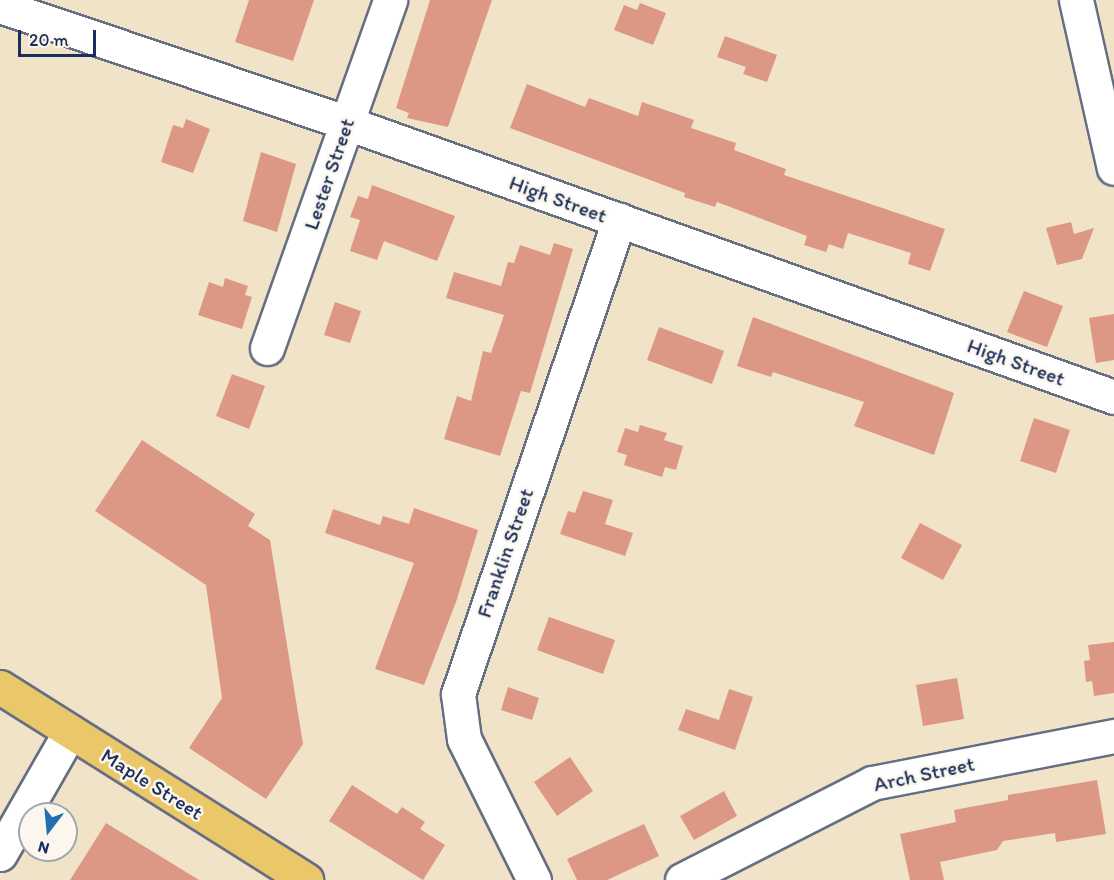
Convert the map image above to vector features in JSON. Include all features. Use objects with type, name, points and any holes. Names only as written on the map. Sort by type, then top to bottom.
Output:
[{"type":"main road","name":"Maple Street","points":[[0,687],[306,880]]},
{"type":"street","name":"Lester Street","points":[[267,348],[390,0]]},
{"type":"street","points":[[1076,0],[1114,168]]},
{"type":"street","name":"High Street","points":[[0,6],[347,123],[1114,397]]},
{"type":"street","name":"Franklin Street","points":[[534,880],[464,739],[458,694],[619,220]]},
{"type":"street","points":[[0,854],[70,732]]},
{"type":"street","name":"Arch Street","points":[[682,880],[872,783],[1114,736]]},
{"type":"building","points":[[249,0],[314,0],[293,61],[235,42]]},
{"type":"building","points":[[430,0],[492,0],[448,127],[407,118],[409,113],[396,108]]},
{"type":"building","points":[[640,3],[666,13],[653,45],[614,30],[624,5],[637,10]]},
{"type":"building","points":[[725,36],[777,55],[767,82],[743,74],[746,67],[717,57]]},
{"type":"building","points":[[527,84],[585,107],[589,98],[638,116],[642,102],[694,120],[691,128],[736,143],[734,150],[786,169],[784,175],[945,229],[930,271],[908,264],[911,253],[848,233],[843,249],[829,244],[826,252],[804,245],[807,236],[717,202],[715,207],[684,197],[685,193],[510,128]]},
{"type":"building","points":[[186,119],[210,129],[193,173],[161,162],[173,125],[183,128]]},
{"type":"building","points":[[261,152],[296,164],[277,232],[243,221]]},
{"type":"building","points":[[372,185],[455,216],[437,261],[384,241],[377,260],[350,251],[360,220],[350,217],[358,196],[368,199]]},
{"type":"building","points":[[1071,222],[1074,234],[1094,228],[1082,259],[1057,265],[1046,228]]},
{"type":"building","points":[[554,243],[573,249],[530,393],[521,391],[500,456],[444,439],[457,396],[471,401],[483,351],[491,353],[504,315],[446,298],[454,272],[501,286],[508,262],[514,263],[520,245],[550,255]]},
{"type":"building","points":[[225,278],[248,286],[245,295],[252,297],[242,329],[198,315],[209,282],[223,287]]},
{"type":"building","points":[[1024,291],[1063,306],[1047,347],[1007,332]]},
{"type":"building","points":[[335,302],[361,311],[350,343],[324,335]]},
{"type":"building","points":[[1114,314],[1114,360],[1096,363],[1089,318]]},
{"type":"building","points":[[753,317],[954,393],[934,455],[854,426],[864,402],[773,372],[771,377],[737,366]]},
{"type":"building","points":[[659,327],[724,351],[712,384],[647,360]]},
{"type":"building","points":[[232,374],[265,386],[249,429],[216,416]]},
{"type":"building","points":[[1034,418],[1070,430],[1056,473],[1020,461]]},
{"type":"building","points":[[640,425],[667,433],[664,440],[683,446],[676,470],[665,467],[662,477],[624,465],[627,455],[617,452],[625,428],[638,432]]},
{"type":"building","points":[[142,440],[255,514],[248,526],[270,540],[303,744],[266,799],[189,748],[222,698],[206,585],[95,511]]},
{"type":"building","points":[[583,491],[613,500],[605,524],[633,533],[625,556],[560,534],[568,511],[575,513]]},
{"type":"building","points":[[414,508],[478,530],[456,602],[424,685],[375,669],[414,563],[325,533],[333,509],[380,525],[383,516],[409,524]]},
{"type":"building","points":[[920,523],[962,545],[943,580],[901,558]]},
{"type":"building","points":[[549,617],[615,640],[603,674],[537,650]]},
{"type":"building","points":[[1114,642],[1114,693],[1094,696],[1092,681],[1086,682],[1084,661],[1090,660],[1088,645]]},
{"type":"building","points":[[957,678],[964,719],[923,726],[916,685]]},
{"type":"building","points":[[508,687],[539,698],[532,720],[501,710]]},
{"type":"building","points":[[729,689],[753,697],[735,750],[678,730],[686,709],[719,720]]},
{"type":"building","points":[[570,757],[593,791],[557,816],[534,782]]},
{"type":"building","points":[[1097,780],[1106,834],[1056,842],[1055,833],[1003,841],[997,850],[940,862],[944,880],[910,880],[900,834],[956,822],[954,810],[1008,800],[1008,795]]},
{"type":"building","points":[[352,785],[397,814],[402,807],[425,822],[420,829],[445,845],[423,880],[329,821]]},
{"type":"building","points":[[724,791],[737,816],[694,840],[680,816]]},
{"type":"building","points":[[106,823],[199,880],[70,880]]},
{"type":"building","points":[[644,824],[659,856],[607,880],[577,880],[567,859]]}]
